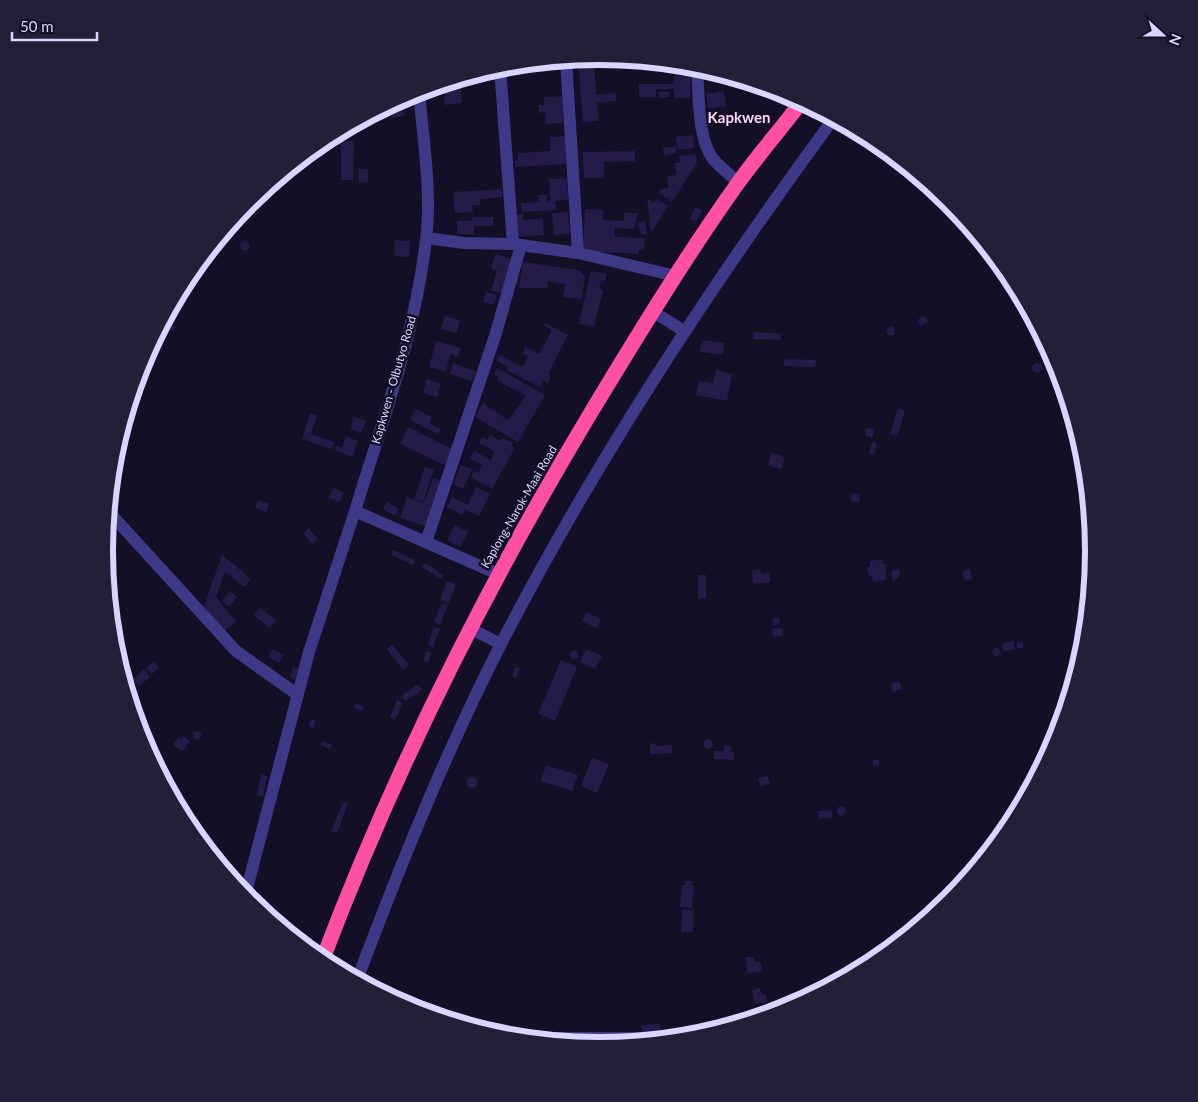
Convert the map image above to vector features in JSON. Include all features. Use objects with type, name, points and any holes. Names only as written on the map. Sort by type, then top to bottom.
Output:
[{"type":"highway","name":"Kaplong-Narok-Maai Road","points":[[325,953],[388,799],[469,628],[536,504],[652,311],[739,183],[798,108]]},
{"type":"street","points":[[566,66],[578,253]]},
{"type":"street","points":[[426,542],[496,332],[517,245],[501,75]]},
{"type":"street","points":[[698,75],[702,132],[706,146],[712,158],[739,183]]},
{"type":"street","name":"Kapkwen - Olbutyo Road","points":[[248,886],[309,652],[355,511],[412,320],[427,238],[426,170],[420,100]]},
{"type":"street","points":[[359,974],[383,910],[448,757],[501,644],[582,495],[684,331],[764,213],[830,124]]},
{"type":"street","points":[[427,238],[464,243],[517,245],[578,253],[676,276]]},
{"type":"street","points":[[652,311],[684,331]]},
{"type":"street","points":[[355,511],[498,574]]},
{"type":"street","points":[[114,518],[236,651],[298,695]]},
{"type":"street","points":[[469,628],[501,644]]},
{"type":"building","points":[[594,65],[596,95],[616,93],[616,101],[597,103],[599,121],[583,122],[578,66]]},
{"type":"building","points":[[642,67],[672,71],[642,70]]},
{"type":"building","points":[[675,71],[691,73],[690,98],[674,98],[674,89],[656,89],[656,97],[639,97],[639,84],[674,84]]},
{"type":"building","points":[[460,86],[462,103],[445,105],[444,91]]},
{"type":"building","points":[[724,91],[726,106],[708,109],[706,94]]},
{"type":"building","points":[[659,92],[669,92],[670,97],[659,98]]},
{"type":"building","points":[[562,96],[563,123],[546,124],[545,112],[539,113],[539,105],[544,105],[544,97]]},
{"type":"building","points":[[403,109],[404,116],[392,118],[391,112]]},
{"type":"building","points":[[693,135],[694,148],[678,150],[676,137]]},
{"type":"building","points":[[565,136],[566,164],[515,167],[514,161],[518,160],[518,153],[551,151],[550,137]]},
{"type":"building","points":[[341,141],[354,141],[353,180],[341,180]]},
{"type":"building","points":[[676,146],[676,153],[664,155],[663,148]]},
{"type":"building","points":[[635,151],[635,161],[604,162],[604,178],[584,178],[583,152]]},
{"type":"building","points":[[696,154],[697,163],[672,202],[659,193],[661,189],[668,188],[667,176],[676,175],[675,163],[680,163],[679,156]]},
{"type":"building","points":[[358,169],[368,169],[368,182],[359,183]]},
{"type":"building","points":[[567,178],[568,200],[555,201],[556,210],[521,212],[521,203],[539,202],[538,195],[547,195],[547,201],[550,201],[549,179]]},
{"type":"building","points":[[502,189],[502,197],[480,199],[480,205],[472,206],[473,212],[455,213],[453,192]]},
{"type":"building","points":[[647,198],[654,203],[657,199],[668,206],[651,233]]},
{"type":"building","points":[[695,207],[702,210],[697,222],[690,219]]},
{"type":"building","points":[[585,209],[603,210],[603,220],[624,221],[624,213],[638,213],[634,229],[615,228],[615,237],[645,238],[644,250],[639,250],[639,254],[583,251]]},
{"type":"building","points":[[568,212],[570,234],[554,235],[552,213]]},
{"type":"building","points":[[523,214],[523,220],[543,218],[544,235],[517,237],[515,215]]},
{"type":"building","points":[[472,217],[493,217],[493,226],[474,226],[474,234],[457,234],[457,221],[472,221]]},
{"type":"building","points":[[645,221],[647,234],[641,235],[638,222]]},
{"type":"building","points":[[395,240],[410,241],[409,257],[394,256]]},
{"type":"building","points":[[245,242],[249,246],[245,250],[241,246]]},
{"type":"building","points":[[495,254],[509,258],[512,266],[504,294],[491,291],[497,270],[491,269]]},
{"type":"building","points":[[523,262],[579,270],[585,276],[582,299],[563,297],[565,284],[548,281],[547,288],[519,288]]},
{"type":"building","points":[[591,271],[607,274],[605,281],[601,280],[599,289],[603,290],[594,327],[579,324]]},
{"type":"building","points":[[486,292],[497,295],[494,305],[483,302]]},
{"type":"building","points":[[445,316],[460,320],[457,333],[441,329]]},
{"type":"building","points":[[925,316],[928,322],[920,326],[917,320]]},
{"type":"building","points":[[170,323],[176,327],[173,332],[167,328]]},
{"type":"building","points":[[545,323],[568,335],[548,374],[551,376],[548,383],[543,380],[540,387],[506,370],[508,367],[497,361],[500,355],[523,367],[528,356],[522,353],[525,347],[539,354],[552,330],[544,325]]},
{"type":"building","points":[[891,327],[895,331],[891,335],[887,331]]},
{"type":"building","points":[[754,332],[781,334],[781,340],[753,339]]},
{"type":"building","points":[[702,340],[724,343],[723,355],[700,352]]},
{"type":"building","points":[[436,341],[461,348],[458,357],[451,354],[446,371],[429,367]]},
{"type":"building","points":[[784,359],[816,360],[815,367],[784,366]]},
{"type":"building","points":[[453,363],[476,371],[472,381],[450,374]]},
{"type":"building","points":[[1035,363],[1039,363],[1042,368],[1041,372],[1035,373],[1032,370],[1032,366]]},
{"type":"building","points":[[497,368],[545,395],[518,442],[475,417],[483,403],[508,420],[526,396],[497,380],[498,377],[494,374]]},
{"type":"building","points":[[716,370],[732,374],[727,401],[696,395],[699,381],[713,383]]},
{"type":"building","points":[[427,379],[441,384],[437,397],[423,393]]},
{"type":"building","points":[[898,408],[905,410],[898,436],[890,434]]},
{"type":"building","points":[[416,409],[432,417],[429,423],[441,429],[438,434],[410,420]]},
{"type":"building","points":[[310,413],[317,416],[311,434],[334,442],[332,449],[302,439]]},
{"type":"building","points":[[353,416],[366,421],[361,433],[351,429]]},
{"type":"building","points":[[408,427],[454,450],[446,466],[400,444]]},
{"type":"building","points":[[866,428],[874,429],[873,438],[865,436]]},
{"type":"building","points":[[490,435],[501,441],[502,438],[513,443],[511,446],[515,448],[492,489],[471,477],[474,471],[478,473],[482,465],[470,459],[474,451],[491,460],[495,451],[479,443],[482,437],[487,440]]},
{"type":"building","points":[[346,436],[358,441],[352,457],[335,450],[336,446],[342,448]]},
{"type":"building","points":[[872,442],[877,443],[874,455],[869,454]]},
{"type":"building","points":[[771,453],[785,457],[781,469],[768,465]]},
{"type":"building","points":[[461,465],[472,469],[463,489],[453,484]]},
{"type":"building","points":[[425,467],[434,470],[423,502],[414,499]]},
{"type":"building","points":[[433,478],[445,482],[431,522],[424,526],[400,518],[407,497],[424,503]]},
{"type":"building","points":[[476,487],[490,494],[479,516],[465,509],[462,515],[447,507],[452,497],[468,505]]},
{"type":"building","points":[[333,488],[344,492],[340,502],[329,498]]},
{"type":"building","points":[[852,493],[860,494],[859,502],[851,501]]},
{"type":"building","points":[[258,500],[269,504],[266,512],[255,508]]},
{"type":"building","points":[[387,502],[399,509],[395,516],[383,509]]},
{"type":"building","points":[[455,525],[468,532],[460,547],[447,540]]},
{"type":"building","points":[[309,528],[318,539],[312,544],[303,533]]},
{"type":"building","points":[[393,550],[415,560],[413,565],[391,555]]},
{"type":"building","points":[[222,555],[251,579],[244,587],[225,572],[216,597],[236,622],[222,633],[203,609]]},
{"type":"building","points":[[882,559],[883,564],[886,564],[886,580],[873,582],[872,576],[869,577],[867,567],[870,567],[870,561]]},
{"type":"building","points":[[425,563],[444,575],[441,579],[422,567]]},
{"type":"building","points":[[760,569],[761,574],[769,573],[770,582],[753,584],[752,570]]},
{"type":"building","points":[[899,569],[900,576],[893,581],[891,571]]},
{"type":"building","points":[[970,569],[972,579],[964,580],[962,571]]},
{"type":"building","points":[[698,575],[706,575],[706,598],[698,599]]},
{"type":"building","points":[[447,581],[456,584],[449,603],[440,600]]},
{"type":"building","points":[[229,591],[237,597],[229,607],[222,601]]},
{"type":"building","points":[[442,603],[448,605],[440,625],[434,622]]},
{"type":"building","points":[[260,608],[276,620],[269,628],[254,615]]},
{"type":"building","points":[[586,612],[601,619],[597,628],[582,621]]},
{"type":"building","points":[[773,618],[779,618],[780,624],[773,625]]},
{"type":"building","points":[[434,627],[440,629],[433,647],[428,644]]},
{"type":"building","points":[[782,628],[783,636],[773,637],[772,629]]},
{"type":"building","points":[[1014,641],[1015,650],[1003,651],[1002,643]]},
{"type":"building","points":[[1020,641],[1024,645],[1020,649],[1016,645]]},
{"type":"building","points":[[392,644],[409,665],[403,670],[387,649]]},
{"type":"building","points":[[998,647],[1001,654],[995,657],[992,651]]},
{"type":"building","points":[[273,649],[284,655],[279,663],[268,656]]},
{"type":"building","points":[[586,649],[602,656],[595,669],[580,662]]},
{"type":"building","points":[[574,650],[579,655],[574,660],[569,655]]},
{"type":"building","points":[[426,651],[431,652],[428,663],[423,661]]},
{"type":"building","points":[[561,660],[577,667],[555,721],[538,714]]},
{"type":"building","points":[[154,661],[159,668],[152,674],[146,668]]},
{"type":"building","points":[[293,667],[298,668],[295,680],[290,678]]},
{"type":"building","points":[[515,667],[520,668],[516,678],[512,676]]},
{"type":"building","points":[[144,669],[150,677],[139,686],[133,679]]},
{"type":"building","points":[[899,681],[902,689],[893,692],[891,684]]},
{"type":"building","points":[[418,684],[422,690],[405,701],[402,696]]},
{"type":"building","points":[[397,700],[403,703],[395,720],[390,717]]},
{"type":"building","points":[[355,703],[364,707],[363,711],[353,708]]},
{"type":"building","points":[[311,719],[316,721],[313,729],[308,726]]},
{"type":"building","points":[[197,731],[201,735],[197,739],[193,735]]},
{"type":"building","points":[[183,736],[190,741],[182,752],[173,744],[179,737],[181,739]]},
{"type":"building","points":[[706,739],[710,739],[713,744],[712,748],[706,749],[703,746],[703,742]]},
{"type":"building","points":[[322,741],[332,745],[330,749],[321,745]]},
{"type":"building","points":[[655,743],[656,746],[672,745],[672,753],[650,754],[650,744]]},
{"type":"building","points":[[724,746],[731,746],[731,752],[734,752],[734,760],[714,759],[714,751],[723,751]]},
{"type":"building","points":[[592,758],[609,764],[597,793],[581,786]]},
{"type":"building","points":[[876,759],[880,763],[876,767],[872,763]]},
{"type":"building","points":[[546,765],[578,775],[572,791],[541,781]]},
{"type":"building","points":[[261,774],[267,776],[263,797],[257,795]]},
{"type":"building","points":[[472,776],[478,782],[472,788],[466,782]]},
{"type":"building","points":[[768,776],[770,784],[760,786],[758,778]]},
{"type":"building","points":[[343,802],[348,804],[337,833],[331,831]]},
{"type":"building","points":[[841,806],[846,811],[841,816],[836,811]]},
{"type":"building","points":[[832,810],[832,818],[819,819],[818,811]]},
{"type":"building","points":[[685,881],[692,881],[694,886],[692,908],[680,907],[682,885],[685,885]]},
{"type":"building","points":[[682,910],[694,910],[693,932],[681,932]]},
{"type":"building","points":[[746,957],[754,957],[755,962],[761,962],[762,972],[747,973]]},
{"type":"building","points":[[848,968],[839,974],[839,969]]},
{"type":"building","points":[[760,988],[760,992],[766,995],[767,1002],[754,1004],[752,990]]},
{"type":"building","points":[[660,1024],[660,1033],[642,1034],[642,1025]]},
{"type":"district","name":"Kapkwen","points":[[739,118]]}]
